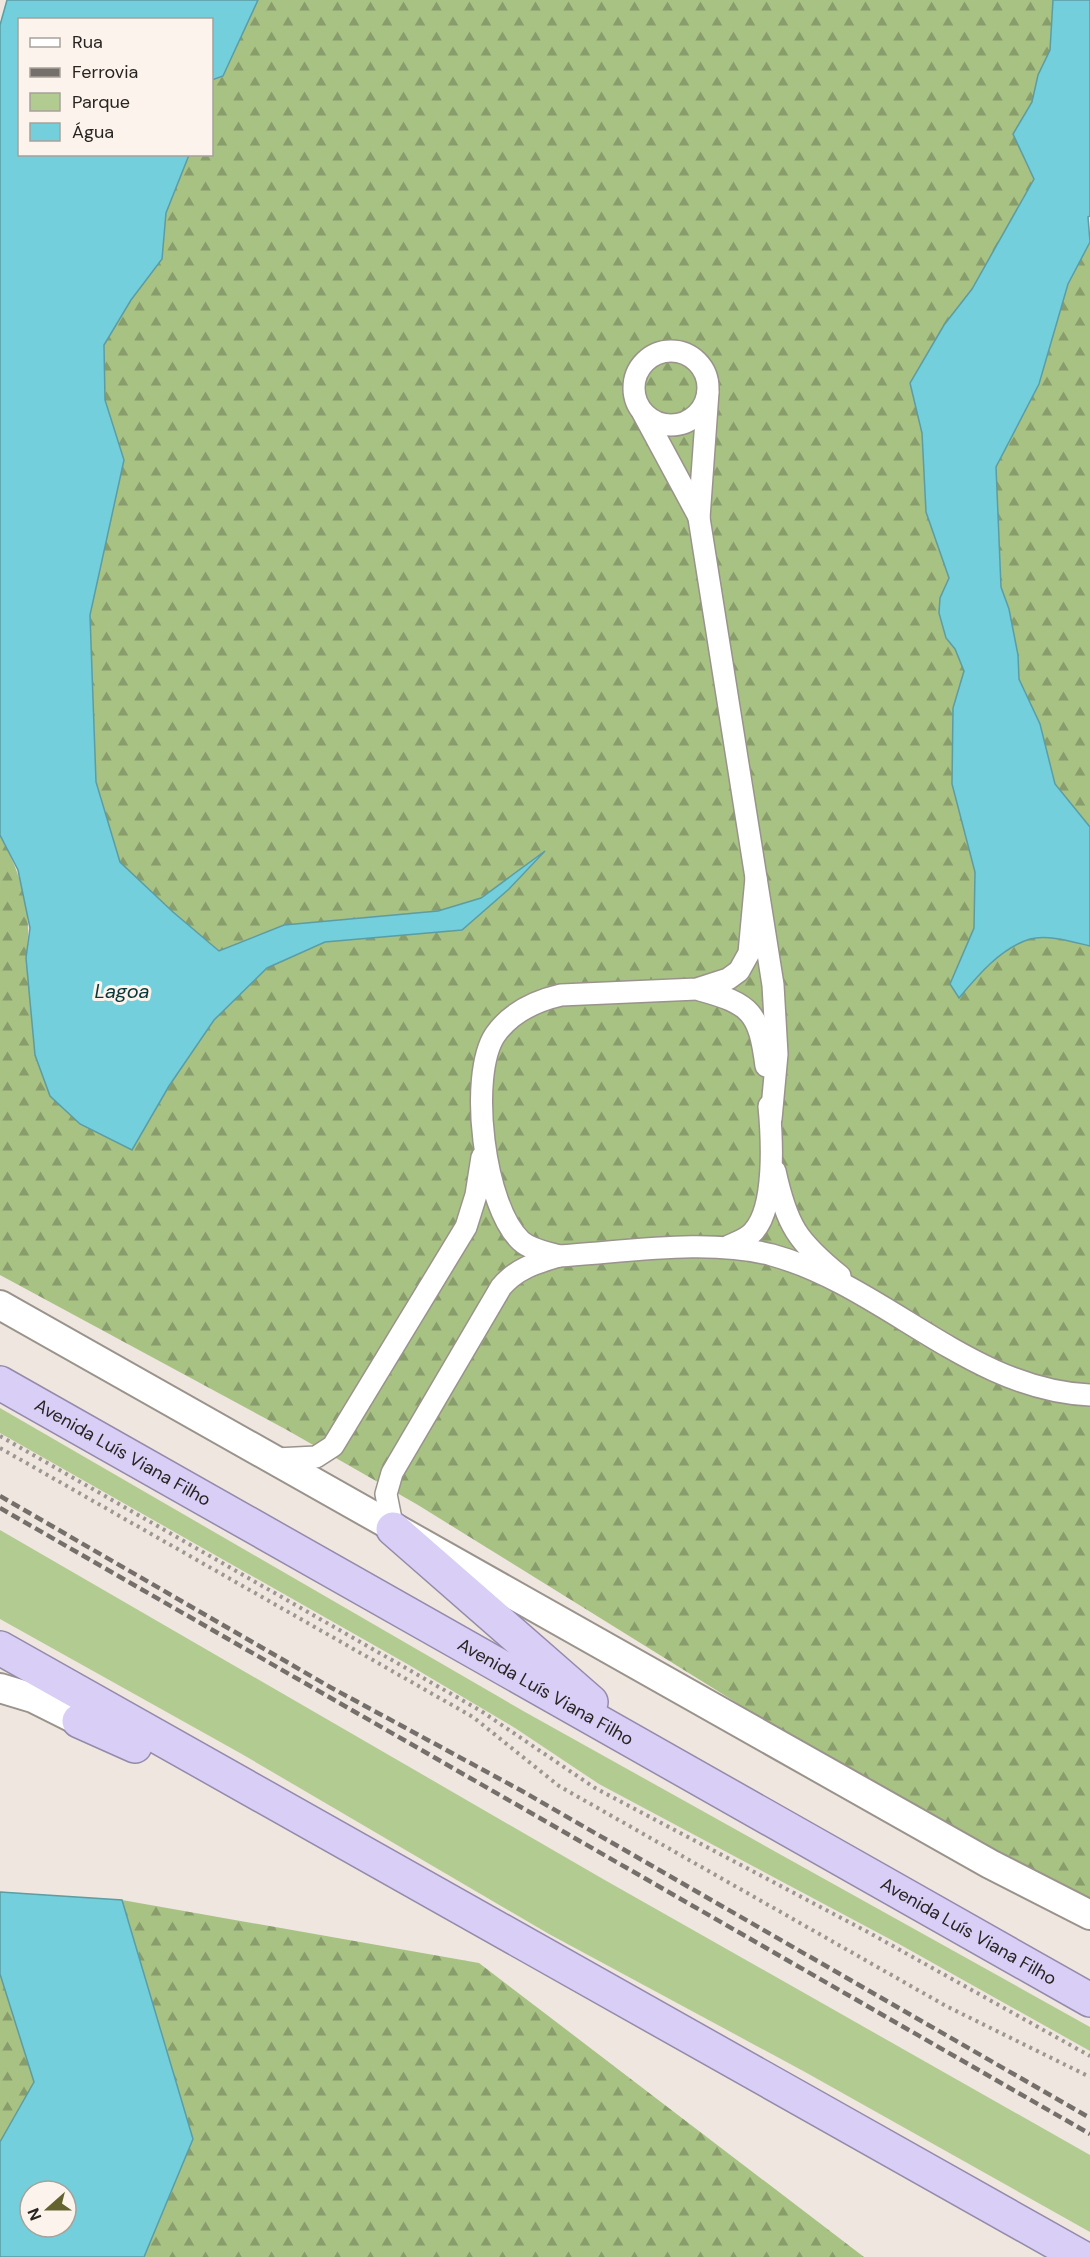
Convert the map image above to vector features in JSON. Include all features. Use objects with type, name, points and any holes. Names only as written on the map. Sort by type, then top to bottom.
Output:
[{"type":"highway","name":"Avenida Luís Viana Filho","points":[[0,1383],[1090,2000]]},
{"type":"highway","points":[[393,1529],[641,1747]]},
{"type":"highway","points":[[0,1648],[1081,2257]]},
{"type":"highway","points":[[79,1721],[329,1835]]},
{"type":"main road","points":[[0,1305],[979,1858],[1090,1915]]},
{"type":"main road","points":[[0,1688],[33,1698],[79,1721]]},
{"type":"main road","points":[[0,1704],[79,1721]]},
{"type":"street","points":[[699,518],[637,402],[636,377],[646,362],[662,352],[675,351],[696,360],[703,369],[708,392],[699,518],[756,878],[774,1008],[777,1054],[771,1119],[771,1154],[763,1216],[752,1234],[729,1246]]},
{"type":"street","points":[[643,412],[653,421],[677,425],[689,422],[699,414],[706,402],[708,392]]},
{"type":"street","points":[[272,1459],[298,1460],[316,1457],[333,1446],[466,1227],[476,1195],[483,1148],[484,1064],[495,1036],[519,1012],[542,999],[561,995],[697,989],[728,979],[746,961],[749,953],[756,878]]},
{"type":"street","points":[[697,989],[740,1004],[750,1011],[756,1021],[762,1043],[771,1119]]},
{"type":"street","points":[[483,1148],[497,1202],[514,1233],[534,1250],[559,1256]]},
{"type":"street","points":[[771,1154],[781,1197],[794,1233],[861,1294]]},
{"type":"street","points":[[393,1529],[386,1494],[392,1473],[501,1287],[510,1276],[525,1267],[559,1256],[729,1246],[795,1263],[861,1294],[972,1360],[1034,1386],[1072,1394],[1090,1395]]},
{"type":"path","points":[[0,1436],[481,1710],[596,1788],[866,1931],[1090,2056]]},
{"type":"path","points":[[0,1448],[473,1717],[559,1786],[946,2006],[1090,2077]]},
{"type":"green space","points":[[258,0],[1053,0],[1050,50],[1038,75],[1032,102],[1013,134],[1034,179],[972,289],[944,325],[910,383],[922,433],[926,512],[949,578],[940,598],[946,638],[955,649],[964,671],[953,708],[952,784],[975,872],[974,928],[950,984],[959,997],[982,971],[1000,956],[1019,943],[1030,939],[1052,938],[1090,946],[1090,1903],[1007,1864],[787,1734],[418,1505],[287,1430],[0,1275],[0,835],[24,894],[28,924],[26,958],[131,1150],[169,1086],[214,1020],[267,968],[325,942],[462,930],[509,889],[542,855],[481,898],[438,911],[284,925],[219,951],[120,862],[96,782],[90,615],[123,460],[105,400],[104,345],[131,300],[162,259],[166,213],[189,156],[213,156],[213,80],[223,76]]},
{"type":"green space","points":[[1090,242],[1090,827],[1055,784],[1040,724],[1019,679],[1018,655],[1009,609],[1001,587],[996,467],[1039,384],[1068,284]]},
{"type":"green space","points":[[0,1408],[525,1712],[1090,2027],[1090,2051],[899,1944],[599,1784],[515,1728],[409,1665],[0,1433]]},
{"type":"green space","points":[[0,1530],[603,1879],[1090,2155],[1090,2232],[805,2072],[549,1934],[240,1753],[0,1619]]},
{"type":"green space","points":[[122,1900],[479,1963],[864,2257],[144,2257],[193,2139]]},
{"type":"green space","points":[[0,1974],[34,2082],[0,2142]]},
{"type":"water","name":"Lagoa","points":[[7,0],[258,0],[223,76],[213,80],[213,18],[18,18],[18,156],[189,156],[166,213],[162,259],[131,300],[104,345],[105,400],[124,460],[90,615],[96,782],[120,862],[219,951],[284,925],[438,911],[481,898],[545,851],[509,889],[462,930],[325,942],[267,968],[214,1020],[169,1086],[132,1150],[80,1124],[50,1096],[35,1055],[26,958],[30,928],[18,870],[0,835],[0,25]]},
{"type":"water","points":[[1053,0],[1090,0],[1090,216],[1088,217],[1090,242],[1068,284],[1039,384],[996,467],[1001,587],[1009,609],[1018,655],[1019,679],[1040,724],[1055,784],[1090,827],[1090,946],[1044,937],[1019,943],[991,963],[959,998],[950,984],[974,928],[975,872],[952,784],[953,708],[964,671],[955,649],[946,638],[939,613],[940,598],[949,578],[926,512],[922,433],[910,383],[944,325],[972,289],[1034,179],[1013,134],[1032,102],[1038,75],[1050,50]]},
{"type":"water","points":[[0,1892],[122,1900],[193,2139],[144,2257],[0,2257],[0,2142],[34,2082],[0,1974]]},
{"type":"railway","points":[[0,1496],[330,1687],[522,1791],[1090,2118]]},
{"type":"railway","points":[[0,1508],[1090,2134]]}]
